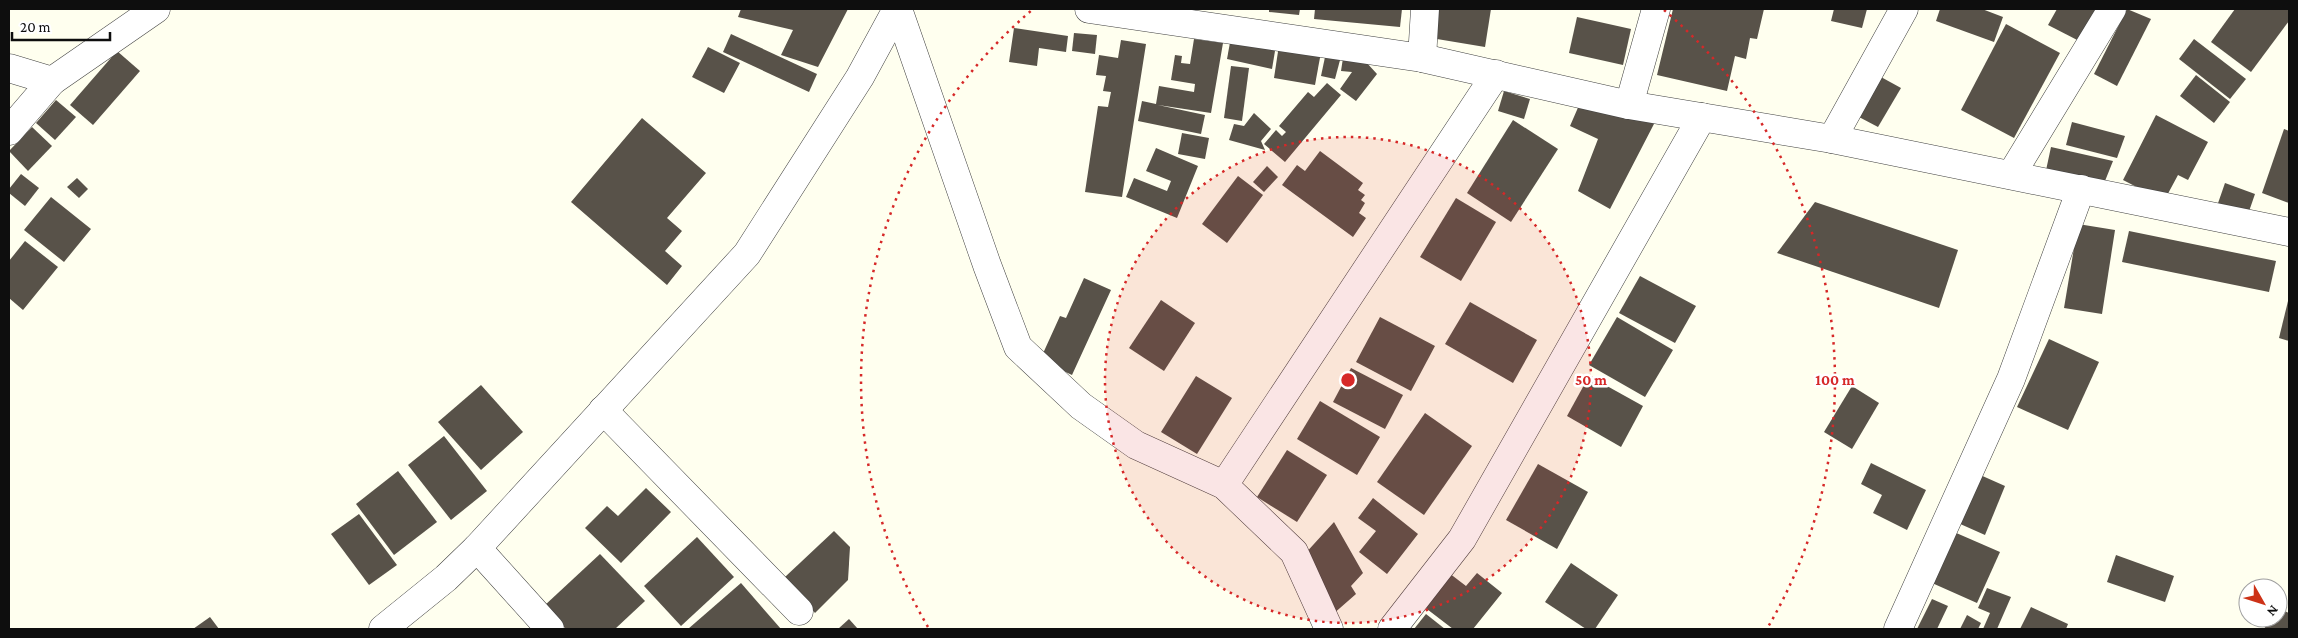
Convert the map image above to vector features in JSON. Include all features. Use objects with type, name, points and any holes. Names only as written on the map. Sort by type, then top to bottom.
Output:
[{"type":"street","points":[[9,131],[52,81],[156,9]]},
{"type":"street","points":[[383,629],[446,578],[477,548],[746,254],[860,77],[898,9]]},
{"type":"street","points":[[898,9],[986,264],[1018,347],[1082,406],[1136,445],[1224,485],[1294,552],[1329,629]]},
{"type":"street","points":[[1089,9],[1422,58],[1629,105],[1832,139],[2289,232]]},
{"type":"street","points":[[1422,58],[1425,9]]},
{"type":"street","points":[[1629,105],[1656,9]]},
{"type":"street","points":[[1832,139],[1904,9]]},
{"type":"street","points":[[2011,175],[2112,9]]},
{"type":"street","points":[[9,68],[52,81]]},
{"type":"street","points":[[1224,485],[1496,74]]},
{"type":"street","points":[[1392,629],[1462,539],[1702,117]]},
{"type":"street","points":[[1898,629],[2011,379],[2081,189]]},
{"type":"street","points":[[603,410],[799,611]]},
{"type":"street","points":[[477,548],[550,629]]},
{"type":"building","points":[[741,9],[848,9],[818,67],[781,55],[793,30],[738,17]]},
{"type":"building","points":[[1269,9],[1300,9],[1299,15],[1269,12]]},
{"type":"building","points":[[1315,9],[1402,9],[1400,27],[1314,19]]},
{"type":"building","points":[[1436,9],[1491,9],[1485,47],[1431,38]]},
{"type":"building","points":[[1673,9],[1764,9],[1757,39],[1750,38],[1746,59],[1735,56],[1727,91],[1657,75]]},
{"type":"building","points":[[1834,9],[1867,9],[1862,28],[1831,21]]},
{"type":"building","points":[[1940,9],[1982,9],[2003,17],[1994,42],[1936,21]]},
{"type":"building","points":[[2057,9],[2103,9],[2085,44],[2048,25]]},
{"type":"building","points":[[2127,9],[2151,19],[2117,86],[2094,74]]},
{"type":"building","points":[[2235,9],[2289,9],[2289,21],[2251,72],[2211,42]]},
{"type":"building","points":[[1577,17],[1631,29],[1623,65],[1569,53]]},
{"type":"building","points":[[2006,24],[2060,53],[2014,138],[1961,110]]},
{"type":"building","points":[[1014,28],[1068,36],[1066,52],[1039,48],[1037,66],[1009,62]]},
{"type":"building","points":[[1074,33],[1097,35],[1095,54],[1072,51]]},
{"type":"building","points":[[731,34],[817,74],[809,92],[723,52]]},
{"type":"building","points":[[1231,37],[1276,45],[1272,69],[1227,59]]},
{"type":"building","points":[[1194,39],[1223,43],[1211,113],[1158,105],[1205,115],[1201,134],[1138,121],[1142,101],[1156,104],[1159,86],[1194,92],[1195,84],[1171,80],[1175,55],[1182,56],[1181,63],[1190,64]]},
{"type":"building","points":[[2194,39],[2246,79],[2230,99],[2179,59]]},
{"type":"building","points":[[1121,40],[1146,44],[1122,197],[1085,192],[1098,106],[1108,107],[1111,92],[1103,91],[1106,76],[1096,75],[1099,55],[1118,58]]},
{"type":"building","points":[[1279,45],[1321,52],[1315,85],[1274,78]]},
{"type":"building","points":[[708,47],[740,63],[724,93],[692,77]]},
{"type":"building","points":[[117,51],[140,71],[93,125],[70,105]]},
{"type":"building","points":[[1325,57],[1340,60],[1335,79],[1321,76]]},
{"type":"building","points":[[1343,58],[1366,62],[1377,74],[1356,101],[1340,89],[1352,72],[1341,71]]},
{"type":"building","points":[[1231,66],[1249,68],[1242,121],[1224,118]]},
{"type":"building","points":[[2196,75],[2230,102],[2214,123],[2180,96]]},
{"type":"building","points":[[1881,77],[1901,88],[1878,127],[1859,117]]},
{"type":"building","points":[[1327,83],[1341,95],[1285,162],[1264,144],[1276,130],[1282,136],[1286,132],[1279,126],[1308,92],[1314,97]]},
{"type":"building","points":[[1504,91],[1530,99],[1524,119],[1498,111]]},
{"type":"building","points":[[56,100],[76,117],[55,140],[36,123]]},
{"type":"building","points":[[1580,103],[1655,122],[1610,209],[1578,191],[1598,139],[1570,126]]},
{"type":"building","points":[[1254,113],[1271,129],[1261,141],[1265,150],[1229,140],[1234,124],[1244,126]]},
{"type":"building","points":[[2156,115],[2208,142],[2188,180],[2178,175],[2164,201],[2123,180]]},
{"type":"building","points":[[642,118],[706,173],[667,218],[682,231],[665,251],[682,266],[667,285],[571,202]]},
{"type":"building","points":[[1513,120],[1558,149],[1511,222],[1467,193]]},
{"type":"building","points":[[2072,122],[2125,136],[2117,158],[2066,145]]},
{"type":"building","points":[[32,127],[52,146],[28,171],[9,151]]},
{"type":"building","points":[[2284,129],[2289,131],[2289,203],[2262,193]]},
{"type":"building","points":[[1182,133],[1209,138],[1205,159],[1178,154]]},
{"type":"building","points":[[2051,147],[2113,161],[2103,186],[2045,175]]},
{"type":"building","points":[[1156,148],[1198,166],[1177,218],[1126,197],[1134,178],[1167,191],[1171,181],[1146,171]]},
{"type":"building","points":[[1320,151],[1363,183],[1358,190],[1365,195],[1361,200],[1365,203],[1359,213],[1366,218],[1353,237],[1282,185],[1297,165],[1305,171]]},
{"type":"building","points":[[1267,166],[1278,177],[1264,192],[1253,182]]},
{"type":"building","points":[[21,174],[39,188],[25,206],[9,193],[9,189]]},
{"type":"building","points":[[1238,176],[1263,195],[1227,243],[1202,224]]},
{"type":"building","points":[[77,178],[88,189],[79,198],[67,187]]},
{"type":"building","points":[[2225,183],[2255,194],[2246,220],[2216,209]]},
{"type":"building","points":[[51,197],[91,229],[64,262],[24,230]]},
{"type":"building","points":[[1456,198],[1496,222],[1461,281],[1420,257]]},
{"type":"building","points":[[1815,202],[1958,250],[1939,308],[1777,253]]},
{"type":"building","points":[[2078,224],[2115,230],[2102,314],[2064,308]]},
{"type":"building","points":[[2129,231],[2276,261],[2269,292],[2122,262]]},
{"type":"building","points":[[25,241],[58,267],[23,310],[9,298],[9,261]]},
{"type":"building","points":[[1640,276],[1696,306],[1675,343],[1619,313]]},
{"type":"building","points":[[1084,278],[1111,290],[1072,375],[1040,360],[1060,316],[1066,318]]},
{"type":"building","points":[[2289,297],[2289,341],[2279,338]]},
{"type":"building","points":[[1161,300],[1195,323],[1164,371],[1129,348]]},
{"type":"building","points":[[1470,302],[1537,340],[1513,383],[1445,344]]},
{"type":"building","points":[[1380,317],[1435,346],[1411,391],[1356,362]]},
{"type":"building","points":[[1617,317],[1673,350],[1645,397],[1589,365]]},
{"type":"building","points":[[2049,339],[2099,362],[2068,430],[2017,407]]},
{"type":"building","points":[[1351,368],[1403,395],[1385,429],[1333,402]]},
{"type":"building","points":[[1196,376],[1232,398],[1197,454],[1161,432]]},
{"type":"building","points":[[1589,376],[1643,406],[1621,447],[1567,416]]},
{"type":"building","points":[[481,385],[523,432],[481,470],[438,422]]},
{"type":"building","points":[[1852,386],[1879,403],[1852,449],[1824,432]]},
{"type":"building","points":[[1320,401],[1380,437],[1357,475],[1297,439]]},
{"type":"building","points":[[1425,413],[1472,446],[1424,515],[1377,482]]},
{"type":"building","points":[[444,436],[487,491],[451,520],[408,465]]},
{"type":"building","points":[[1287,450],[1327,475],[1297,522],[1257,497]]},
{"type":"building","points":[[1871,463],[1926,490],[1907,530],[1873,513],[1882,495],[1861,484]]},
{"type":"building","points":[[1538,464],[1588,492],[1557,549],[1506,520]]},
{"type":"building","points":[[398,471],[437,522],[394,555],[356,504]]},
{"type":"building","points":[[1978,474],[2005,486],[1985,535],[1958,523]]},
{"type":"building","points":[[646,488],[671,512],[621,563],[585,528],[607,506],[618,516]]},
{"type":"building","points":[[1373,498],[1418,534],[1387,574],[1359,552],[1376,531],[1358,518]]},
{"type":"building","points":[[359,514],[397,565],[369,585],[331,534]]},
{"type":"building","points":[[1334,522],[1363,573],[1351,586],[1356,594],[1332,615],[1303,556]]},
{"type":"building","points":[[834,531],[850,547],[848,580],[815,613],[785,577]]},
{"type":"building","points":[[1954,532],[2000,552],[1977,603],[1932,583]]},
{"type":"building","points":[[697,537],[734,577],[681,626],[644,586]]},
{"type":"building","points":[[600,554],[645,601],[615,629],[566,629],[544,606]]},
{"type":"building","points":[[2116,555],[2174,576],[2165,602],[2107,582]]},
{"type":"building","points":[[1571,563],[1618,595],[1595,629],[1586,629],[1545,602]]},
{"type":"building","points":[[1449,573],[1466,586],[1477,573],[1502,593],[1473,629],[1453,629],[1423,606]]},
{"type":"building","points":[[741,583],[781,629],[688,629]]},
{"type":"building","points":[[1987,588],[2011,597],[1997,629],[1983,629],[1990,613],[1978,608]]},
{"type":"building","points":[[1932,599],[1948,606],[1937,629],[1917,629]]},
{"type":"building","points":[[2031,607],[2068,624],[2066,629],[2020,629]]},
{"type":"building","points":[[2289,613],[2289,629],[2264,629],[2288,628]]},
{"type":"building","points":[[1426,614],[1445,629],[1414,629]]},
{"type":"building","points":[[1967,615],[1981,623],[1978,629],[1960,629]]},
{"type":"building","points":[[210,617],[219,629],[193,629]]},
{"type":"building","points":[[849,619],[858,629],[838,629]]}]
